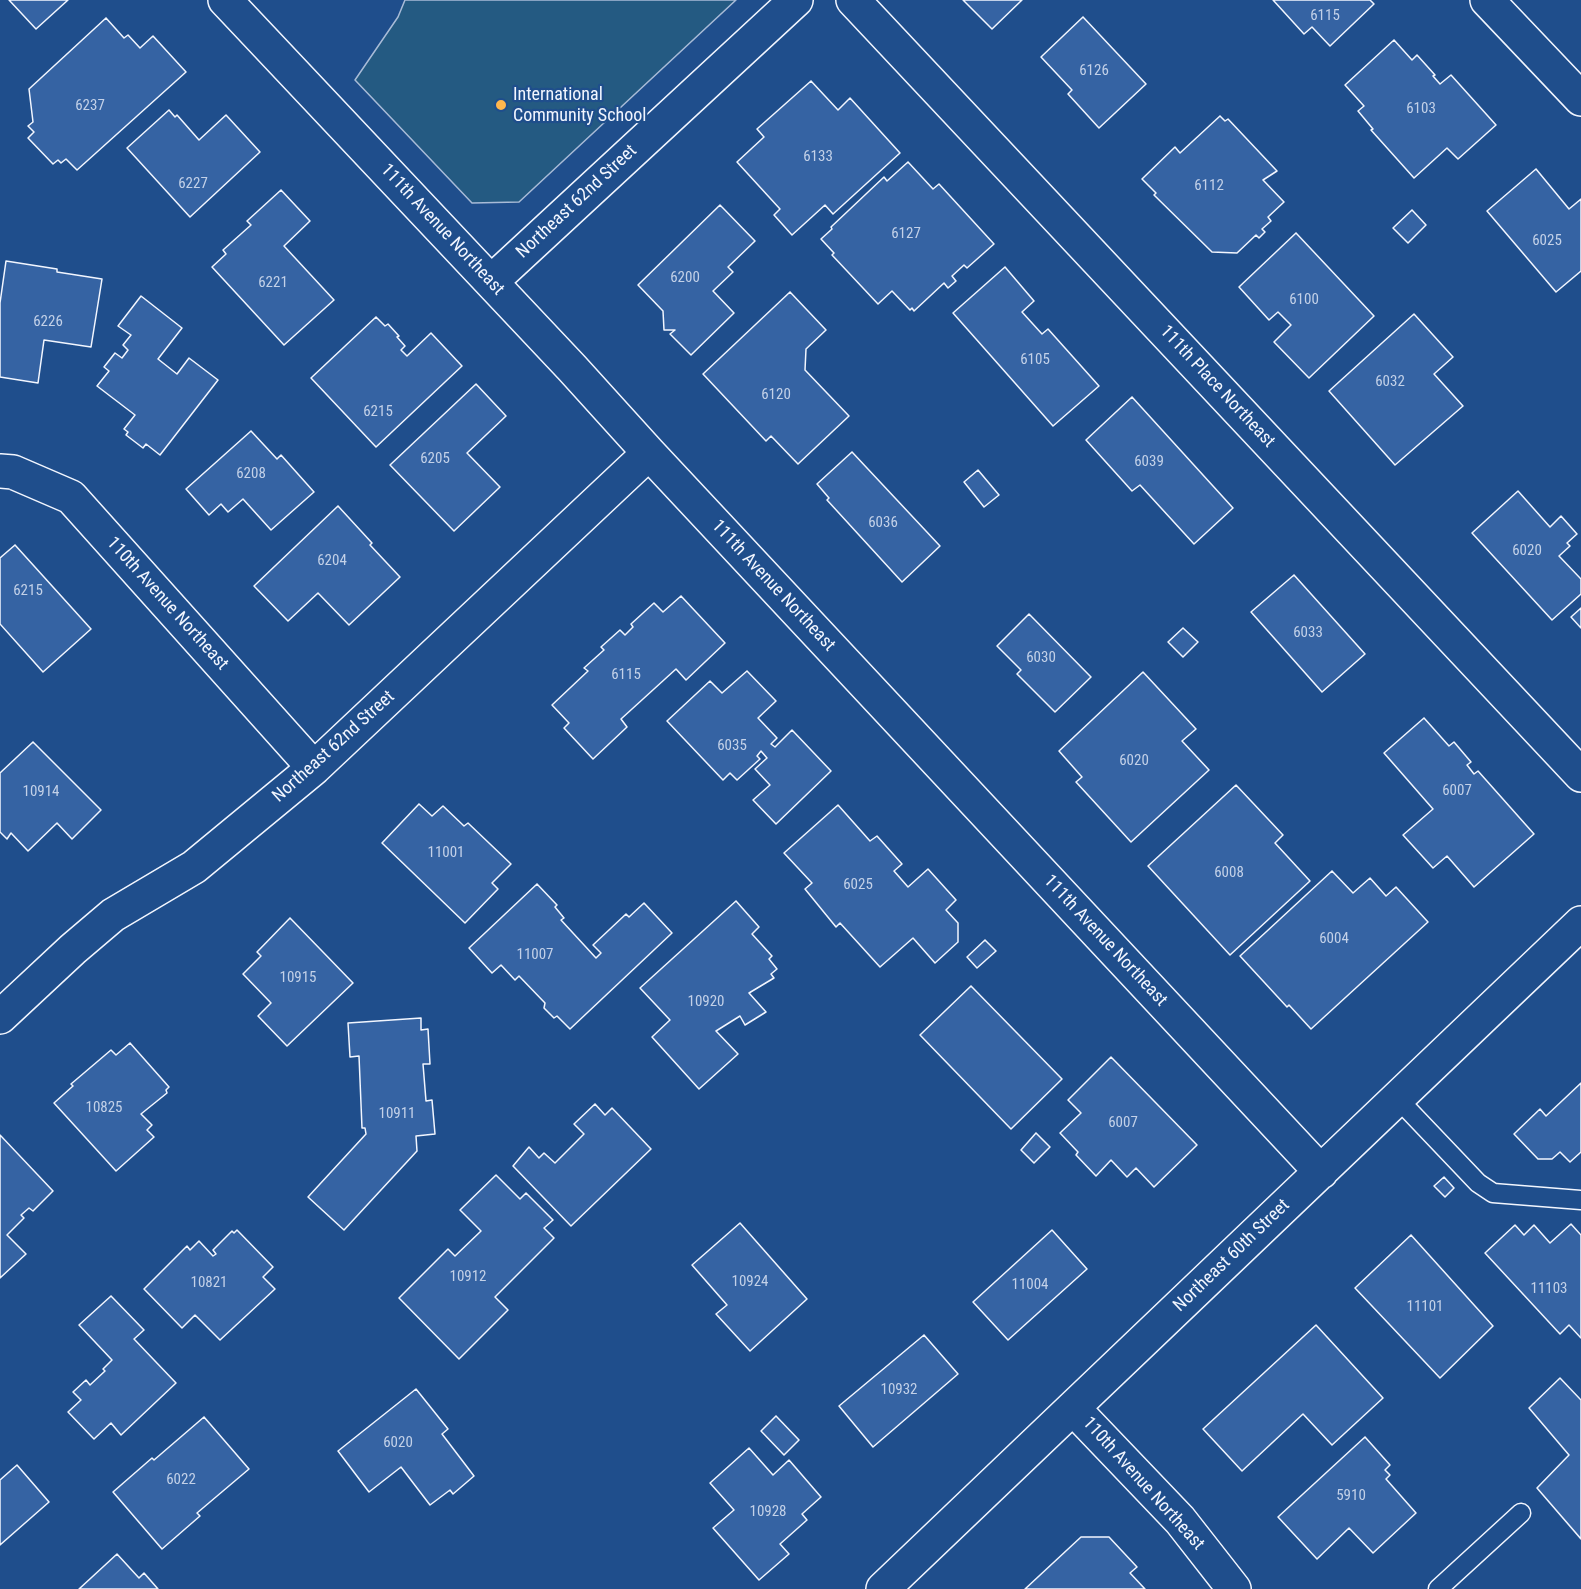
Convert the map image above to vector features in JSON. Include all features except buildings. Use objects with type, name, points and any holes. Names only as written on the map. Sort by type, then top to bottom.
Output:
[{"type":"street","name":"111th Avenue Northeast","points":[[225,0],[1321,1172]]},
{"type":"street","name":"Northeast 62nd Street","points":[[491,282],[796,0]]},
{"type":"street","name":"111th Place Northeast","points":[[853,0],[1581,775]]},
{"type":"street","points":[[1487,0],[1581,99]]},
{"type":"street","name":"Northeast 62nd Street","points":[[0,1017],[113,915],[194,867],[314,768],[649,453]]},
{"type":"street","name":"110th Avenue Northeast","points":[[0,471],[13,472],[71,497],[314,768]]},
{"type":"street","name":"Northeast 60th Street","points":[[883,1589],[1581,923]]},
{"type":"street","name":"110th Avenue Northeast","points":[[1073,1408],[1180,1520],[1234,1589]]},
{"type":"lane","points":[[1398,1099],[1478,1183],[1493,1193],[1581,1200]]},
{"type":"lane","points":[[1438,1589],[1521,1513]]},
{"type":"shaded area","name":"International Community School","points":[[405,0],[736,0],[519,202],[472,203],[355,80],[398,17]]},
{"type":"place","name":"International Community School","points":[[501,105]]}]
